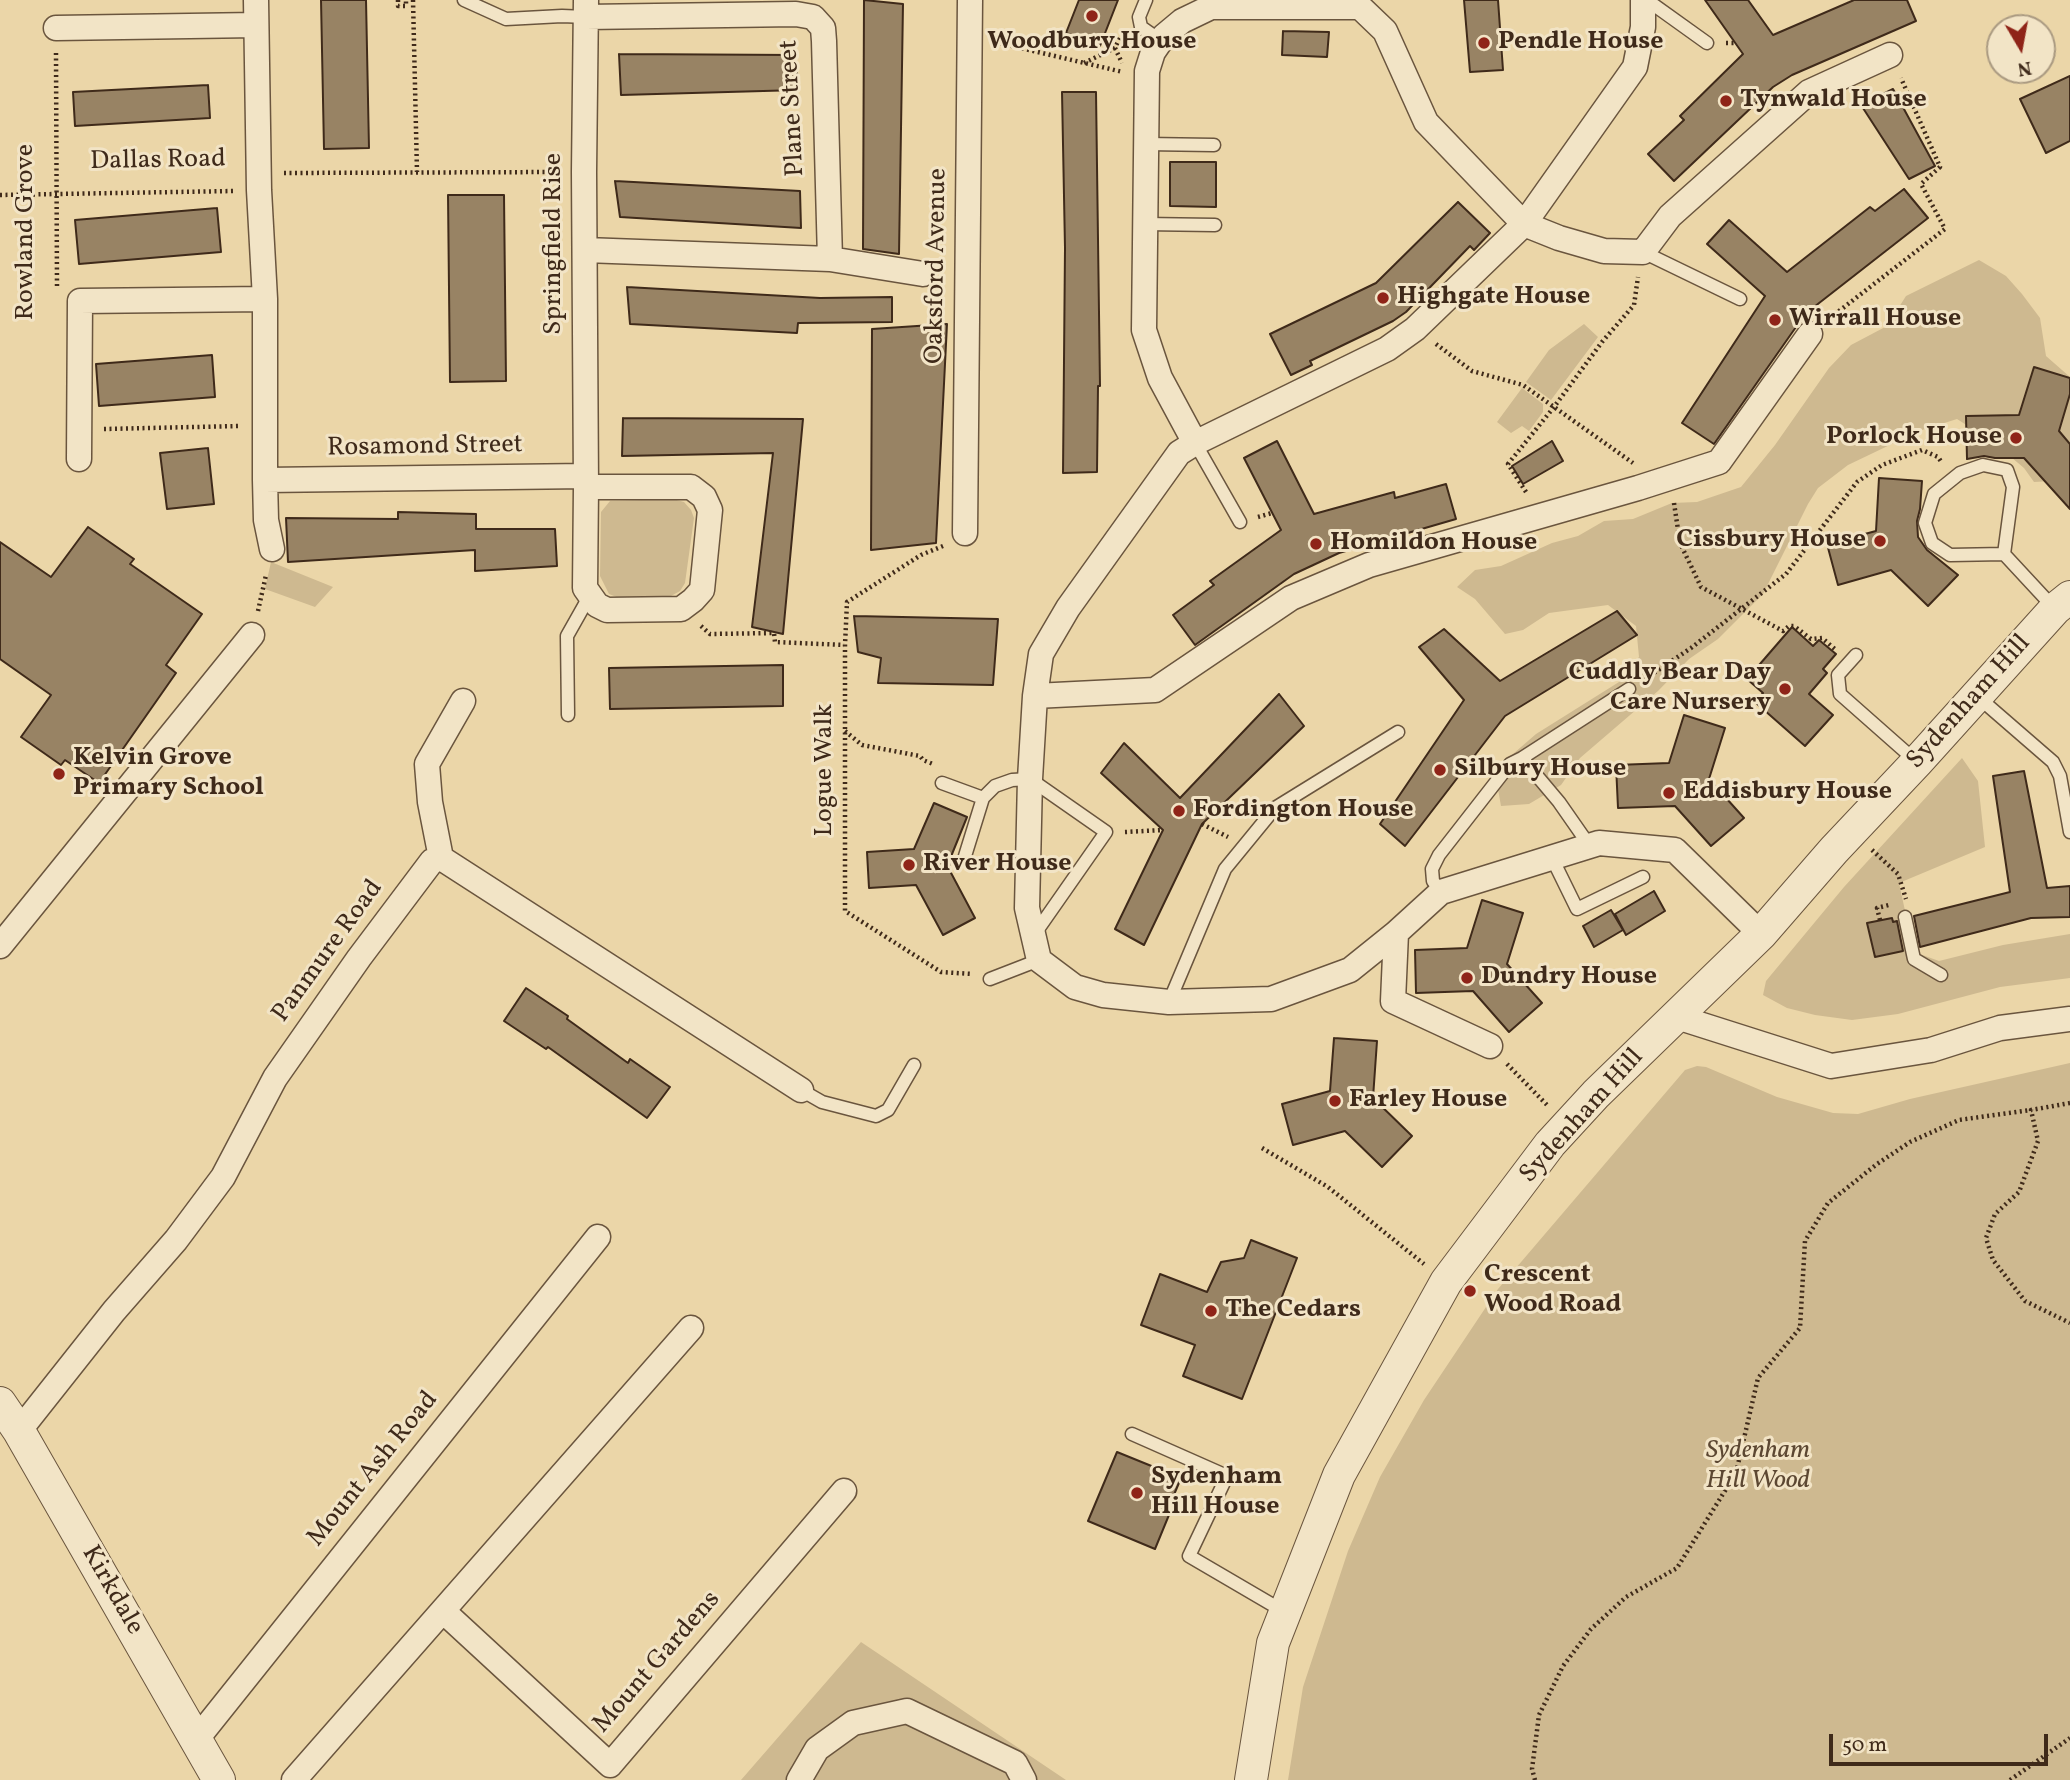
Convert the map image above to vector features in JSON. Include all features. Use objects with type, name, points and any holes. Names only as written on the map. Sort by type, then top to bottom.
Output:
[{"type":"street","name":"Dallas Road","points":[[256,0],[259,182],[265,299],[266,520],[272,549]]},
{"type":"street","name":"Oaksford Avenue","points":[[965,533],[970,0]]},
{"type":"street","points":[[1645,0],[1635,67],[1524,223],[1415,329],[1387,349],[1179,453],[1051,633],[1041,654],[1035,696],[1027,908],[1036,948],[1075,987],[1103,995],[1169,1002],[1271,999],[1350,970],[1441,892],[1599,843],[1675,850],[1761,934]]},
{"type":"street","points":[[1195,443],[1160,377],[1144,330],[1147,71],[1153,51],[1161,41],[1205,4],[1227,7],[1360,7],[1385,31],[1426,122],[1524,223],[1604,251],[1643,252],[1670,216],[1809,92],[1890,55]]},
{"type":"street","name":"Springfield Rise","points":[[586,9],[586,481]]},
{"type":"street","name":"Plane Street","points":[[586,9],[796,14],[813,17],[823,28],[824,41],[830,258]]},
{"type":"street","points":[[56,28],[256,26]]},
{"type":"street","points":[[585,250],[830,258],[923,274]]},
{"type":"street","points":[[79,459],[69,302],[265,299]]},
{"type":"street","points":[[1035,696],[1155,690],[1291,598],[1369,565],[1719,462],[1810,334]]},
{"type":"street","name":"Rosamond Street","points":[[265,480],[586,481],[691,487],[704,497],[710,510],[702,590],[681,609]]},
{"type":"street","points":[[586,481],[585,588],[589,597],[607,610],[681,609]]},
{"type":"street","name":"Sydenham Hill","points":[[1251,1780],[1273,1643],[1339,1475],[1446,1282],[1550,1144],[1596,1094],[1761,934],[1834,850],[2063,603]]},
{"type":"street","points":[[0,946],[252,635]]},
{"type":"street","points":[[463,701],[427,764],[430,802],[441,858],[801,1090]]},
{"type":"street","name":"Panmure Road","points":[[19,1431],[114,1311],[176,1240],[223,1177],[283,1068],[359,958],[432,861],[441,858]]},
{"type":"street","points":[[1396,933],[1393,1001],[1490,1046]]},
{"type":"street","points":[[1677,1017],[1831,1066],[1931,1051],[2000,1028],[2070,1019]]},
{"type":"street","name":"Mount Ash Road","points":[[196,1740],[598,1237]]},
{"type":"street","points":[[294,1780],[691,1328]]},
{"type":"street","name":"Kirkdale","points":[[0,1403],[19,1431],[219,1780]]},
{"type":"street","name":"Mount Gardens","points":[[443,1611],[610,1765],[845,1491]]},
{"type":"street","points":[[799,1780],[817,1749],[853,1723],[907,1711],[1015,1763],[1024,1780]]},
{"type":"lane","points":[[464,0],[506,19],[562,16],[586,9]]},
{"type":"lane","points":[[1146,0],[1139,17],[1141,27],[1161,41]]},
{"type":"lane","points":[[1645,0],[1707,43]]},
{"type":"lane","points":[[1146,144],[1214,145]]},
{"type":"lane","points":[[1144,224],[1215,225]]},
{"type":"lane","points":[[1643,252],[1740,299]]},
{"type":"lane","points":[[1195,443],[1240,522]]},
{"type":"lane","points":[[2004,554],[2013,487],[2007,470],[1983,465],[1960,473],[1934,494],[1925,523],[1932,543],[1950,555],[2004,554],[2063,603]]},
{"type":"lane","points":[[568,715],[567,636],[589,597]]},
{"type":"lane","points":[[1853,659],[1838,675],[1840,694],[1917,762]]},
{"type":"lane","points":[[1441,892],[1433,881],[1432,869],[1439,856],[1510,764],[1629,689]]},
{"type":"lane","points":[[1978,696],[2053,762],[2060,776],[2070,832]]},
{"type":"lane","points":[[1169,1002],[1225,869],[1275,808],[1398,732]]},
{"type":"lane","points":[[1522,758],[1559,802],[1589,845]]},
{"type":"lane","points":[[965,856],[983,798],[995,786],[1012,780],[1030,779],[1106,832],[1036,948],[990,979]]},
{"type":"lane","points":[[945,784],[983,798]]},
{"type":"lane","points":[[1551,856],[1577,909],[1643,877]]},
{"type":"lane","points":[[1906,911],[1914,959],[1941,975]]},
{"type":"lane","points":[[801,1090],[822,1102],[876,1116],[888,1110],[914,1065]]},
{"type":"lane","points":[[1132,1434],[1227,1476],[1189,1556],[1286,1612]]},
{"type":"path","points":[[398,0],[398,6],[406,6],[406,0]]},
{"type":"path","points":[[414,0],[417,172]]},
{"type":"path","points":[[1084,63],[1115,48],[1120,35],[1140,21]]},
{"type":"path","name":"Rowland Grove","points":[[56,28],[57,193],[69,302]]},
{"type":"path","points":[[971,36],[1127,73],[1115,48]]},
{"type":"path","points":[[1810,334],[1945,229],[1921,184],[1941,167],[1890,55]]},
{"type":"path","points":[[259,182],[417,172],[584,172]]},
{"type":"path","name":"Dallas Road","points":[[0,195],[259,182]]},
{"type":"path","points":[[1526,520],[1528,496],[1508,464],[1634,305],[1643,252]]},
{"type":"path","points":[[1415,329],[1472,371],[1523,384],[1672,488],[1680,543],[1701,587],[1783,631],[1794,626],[1811,639],[1822,638],[1853,659]]},
{"type":"path","points":[[79,429],[264,426]]},
{"type":"path","points":[[1629,689],[1690,648],[1786,574],[1857,482],[1882,465],[1922,450],[1937,457]]},
{"type":"path","name":"Logue Walk","points":[[965,533],[938,549],[921,555],[847,603],[845,911],[942,972],[980,974],[990,979]]},
{"type":"path","points":[[252,635],[272,549]]},
{"type":"path","points":[[681,609],[710,634],[774,633],[775,642],[845,645]]},
{"type":"path","points":[[845,731],[863,745],[920,755],[923,760],[945,769],[945,784]]},
{"type":"path","points":[[1106,832],[1163,830]]},
{"type":"path","points":[[1870,848],[1898,874],[1906,911]]},
{"type":"path","points":[[1877,908],[1880,920]]},
{"type":"path","points":[[1490,1046],[1567,1126]]},
{"type":"path","points":[[1535,1780],[1532,1769],[1539,1715],[1563,1666],[1591,1629],[1626,1597],[1677,1568],[1736,1473],[1758,1378],[1800,1328],[1805,1241],[1828,1203],[1910,1142],[1959,1120],[2070,1102]]},
{"type":"path","points":[[2031,1110],[2038,1141],[2019,1192],[1995,1214],[1986,1238],[1993,1260],[2025,1301],[2070,1323]]},
{"type":"path","points":[[1262,1148],[1328,1187],[1446,1282]]},
{"type":"path","points":[[2010,1780],[2070,1738]]},
{"type":"green space","points":[[1979,260],[2006,276],[2022,294],[2040,318],[2046,356],[2070,377],[2070,480],[2034,482],[2024,468],[1993,442],[1957,419],[1919,431],[1848,465],[1818,488],[1763,594],[1718,639],[1689,659],[1658,691],[1580,758],[1561,785],[1529,804],[1501,806],[1496,778],[1513,754],[1536,734],[1619,682],[1639,657],[1636,626],[1608,605],[1549,613],[1523,630],[1505,634],[1475,599],[1457,587],[1475,570],[1501,566],[1552,543],[1578,536],[1604,521],[1633,519],[1672,503],[1697,502],[1741,487],[1775,445],[1829,368],[1851,345],[1887,326],[1906,296]]},
{"type":"green space","points":[[1584,324],[1598,337],[1551,400],[1526,382],[1549,350]]},
{"type":"green space","points":[[1522,388],[1543,404],[1543,412],[1529,431],[1522,426],[1511,433],[1497,422]]},
{"type":"green space","points":[[673,499],[684,502],[694,518],[685,583],[680,591],[671,596],[619,598],[609,594],[600,576],[601,512],[610,501]]},
{"type":"green space","points":[[271,562],[333,587],[315,607],[265,589]]},
{"type":"green space","points":[[1962,758],[1978,781],[1985,847],[1899,883],[1914,952],[1939,961],[2003,945],[2070,934],[2070,978],[2000,987],[1898,1014],[1852,1020],[1787,1008],[1763,995],[1766,981],[1844,887]]},
{"type":"green space","name":"Sydenham Hill Wood","points":[[2070,1063],[2070,1780],[1288,1780],[1303,1687],[1348,1551],[1380,1477],[1424,1400],[1498,1289],[1685,1070],[1697,1066],[1706,1067],[1777,1097],[1833,1113],[1858,1114],[1910,1099]]},
{"type":"green space","points":[[861,1642],[1066,1780],[741,1780]]},
{"type":"building","points":[[321,0],[366,0],[369,148],[324,149]]},
{"type":"building","points":[[864,0],[903,4],[899,254],[863,249]]},
{"type":"building","name":"Woodbury House","points":[[1079,0],[1118,0],[1100,46],[1066,33]]},
{"type":"building","name":"Pendle House","points":[[1464,0],[1498,0],[1503,70],[1470,72]]},
{"type":"building","name":"Tynwald House","points":[[1705,0],[1748,0],[1773,35],[1854,0],[1907,0],[1916,21],[1792,75],[1773,87],[1674,181],[1648,154],[1684,120],[1680,116],[1743,54]]},
{"type":"building","points":[[1283,31],[1329,32],[1327,57],[1282,55]]},
{"type":"building","points":[[619,54],[795,55],[799,90],[621,95]]},
{"type":"building","points":[[2070,76],[2070,141],[2046,153],[2020,99]]},
{"type":"building","points":[[208,85],[210,118],[75,126],[73,92]]},
{"type":"building","points":[[1893,89],[1935,166],[1909,179],[1861,105]]},
{"type":"building","points":[[1062,92],[1096,92],[1100,386],[1097,472],[1063,473],[1065,248]]},
{"type":"building","points":[[1170,162],[1216,162],[1216,207],[1170,206]]},
{"type":"building","points":[[615,181],[800,191],[801,228],[620,217]]},
{"type":"building","name":"Wirrall House","points":[[1904,189],[1928,218],[1814,307],[1796,327],[1714,444],[1682,423],[1765,296],[1707,244],[1729,220],[1787,272],[1870,207],[1875,211]]},
{"type":"building","points":[[448,195],[504,195],[506,381],[450,382]]},
{"type":"building","name":"Highgate House","points":[[1458,202],[1490,233],[1474,250],[1470,246],[1406,312],[1393,321],[1310,361],[1312,365],[1291,375],[1270,334],[1376,283]]},
{"type":"building","points":[[217,208],[221,252],[79,264],[75,220]]},
{"type":"building","points":[[627,287],[820,298],[892,297],[892,322],[798,323],[797,333],[630,324]]},
{"type":"building","points":[[947,324],[936,543],[871,550],[872,329]]},
{"type":"building","points":[[212,355],[215,397],[99,406],[96,364]]},
{"type":"building","name":"Porlock House","points":[[2034,367],[2070,378],[2070,394],[2059,431],[2070,444],[2070,509],[2024,458],[1984,456],[1967,459],[1966,416],[2019,415]]},
{"type":"building","points":[[623,418],[803,419],[783,634],[752,627],[773,453],[622,456]]},
{"type":"building","name":"Homildon House","points":[[1277,441],[1314,514],[1394,492],[1395,498],[1446,484],[1456,519],[1339,553],[1294,574],[1195,645],[1173,615],[1214,585],[1210,581],[1281,530],[1244,458]]},
{"type":"building","points":[[1552,441],[1563,461],[1523,484],[1512,466]]},
{"type":"building","points":[[208,448],[214,504],[167,509],[160,453]]},
{"type":"building","name":"Cissbury House","points":[[1879,478],[1922,481],[1917,521],[1918,537],[1927,550],[1958,575],[1928,606],[1891,570],[1838,585],[1827,544],[1876,531]]},
{"type":"building","points":[[398,512],[476,514],[476,529],[555,529],[557,566],[475,571],[475,550],[288,562],[286,518],[398,519]]},
{"type":"building","points":[[88,527],[134,559],[130,564],[202,614],[166,665],[176,673],[99,783],[65,760],[61,765],[21,737],[51,695],[0,659],[0,542],[51,577]]},
{"type":"building","name":"Silbury House","points":[[1617,611],[1637,635],[1505,716],[1405,846],[1380,824],[1464,700],[1419,647],[1444,629],[1500,681]]},
{"type":"building","points":[[854,616],[998,619],[993,685],[878,683],[881,658],[858,652]]},
{"type":"building","name":"Cuddly Bear Day Care Nursery","points":[[1792,627],[1813,646],[1819,640],[1836,654],[1823,669],[1827,673],[1809,694],[1833,715],[1805,746],[1755,702],[1763,693],[1747,679]]},
{"type":"building","points":[[783,665],[783,706],[610,709],[609,668]]},
{"type":"building","name":"Fordington House","points":[[1279,694],[1304,726],[1202,824],[1144,945],[1115,929],[1163,830],[1101,773],[1124,743],[1180,798]]},
{"type":"building","name":"Eddisbury House","points":[[1684,715],[1725,728],[1709,779],[1744,818],[1711,846],[1675,806],[1618,808],[1616,765],[1669,763]]},
{"type":"building","points":[[2024,771],[2047,888],[2070,886],[2070,917],[2031,918],[1920,947],[1914,916],[2010,892],[1993,776]]},
{"type":"building","name":"River House","points":[[934,803],[967,817],[950,859],[950,871],[975,918],[943,935],[916,885],[869,888],[867,852],[914,849]]},
{"type":"building","points":[[1654,891],[1665,911],[1626,935],[1615,914]]},
{"type":"building","name":"Dundry House","points":[[1482,900],[1523,913],[1507,964],[1542,1003],[1509,1032],[1473,991],[1416,993],[1415,950],[1467,948]]},
{"type":"building","points":[[1611,910],[1623,930],[1594,947],[1583,926]]},
{"type":"building","points":[[1892,918],[1893,922],[1897,921],[1903,951],[1875,957],[1867,923]]},
{"type":"building","points":[[526,988],[568,1016],[567,1019],[628,1063],[630,1059],[670,1087],[647,1118],[548,1047],[546,1049],[504,1021]]},
{"type":"building","name":"Farley House","points":[[1334,1038],[1377,1041],[1373,1098],[1412,1136],[1382,1167],[1345,1131],[1293,1145],[1282,1104],[1330,1091]]},
{"type":"building","name":"The Cedars","points":[[1251,1240],[1297,1258],[1242,1399],[1183,1376],[1195,1345],[1141,1325],[1160,1274],[1207,1292],[1221,1262],[1244,1258]]},
{"type":"building","name":"Sydenham Hill House","points":[[1117,1452],[1181,1478],[1155,1549],[1088,1521]]},
{"type":"place","name":"Woodbury House","points":[[1092,16]]},
{"type":"place","name":"Pendle House","points":[[1484,43]]},
{"type":"place","name":"Tynwald House","points":[[1726,101]]},
{"type":"place","name":"Highgate House","points":[[1383,298]]},
{"type":"place","name":"Wirrall House","points":[[1775,320]]},
{"type":"place","name":"Porlock House","points":[[2016,438]]},
{"type":"place","name":"Cissbury House","points":[[1880,541]]},
{"type":"place","name":"Homildon House","points":[[1316,544]]},
{"type":"place","name":"Cuddly Bear Day Care Nursery","points":[[1785,689]]},
{"type":"place","name":"Silbury House","points":[[1440,770]]},
{"type":"place","name":"Kelvin Grove Primary School","points":[[59,774]]},
{"type":"place","name":"Eddisbury House","points":[[1669,793]]},
{"type":"place","name":"Fordington House","points":[[1179,811]]},
{"type":"place","name":"River House","points":[[909,865]]},
{"type":"place","name":"Dundry House","points":[[1467,978]]},
{"type":"place","name":"Farley House","points":[[1335,1101]]},
{"type":"place","name":"Crescent Wood Road","points":[[1470,1291]]},
{"type":"place","name":"The Cedars","points":[[1211,1311]]},
{"type":"place","name":"Sydenham Hill House","points":[[1137,1493]]}]
